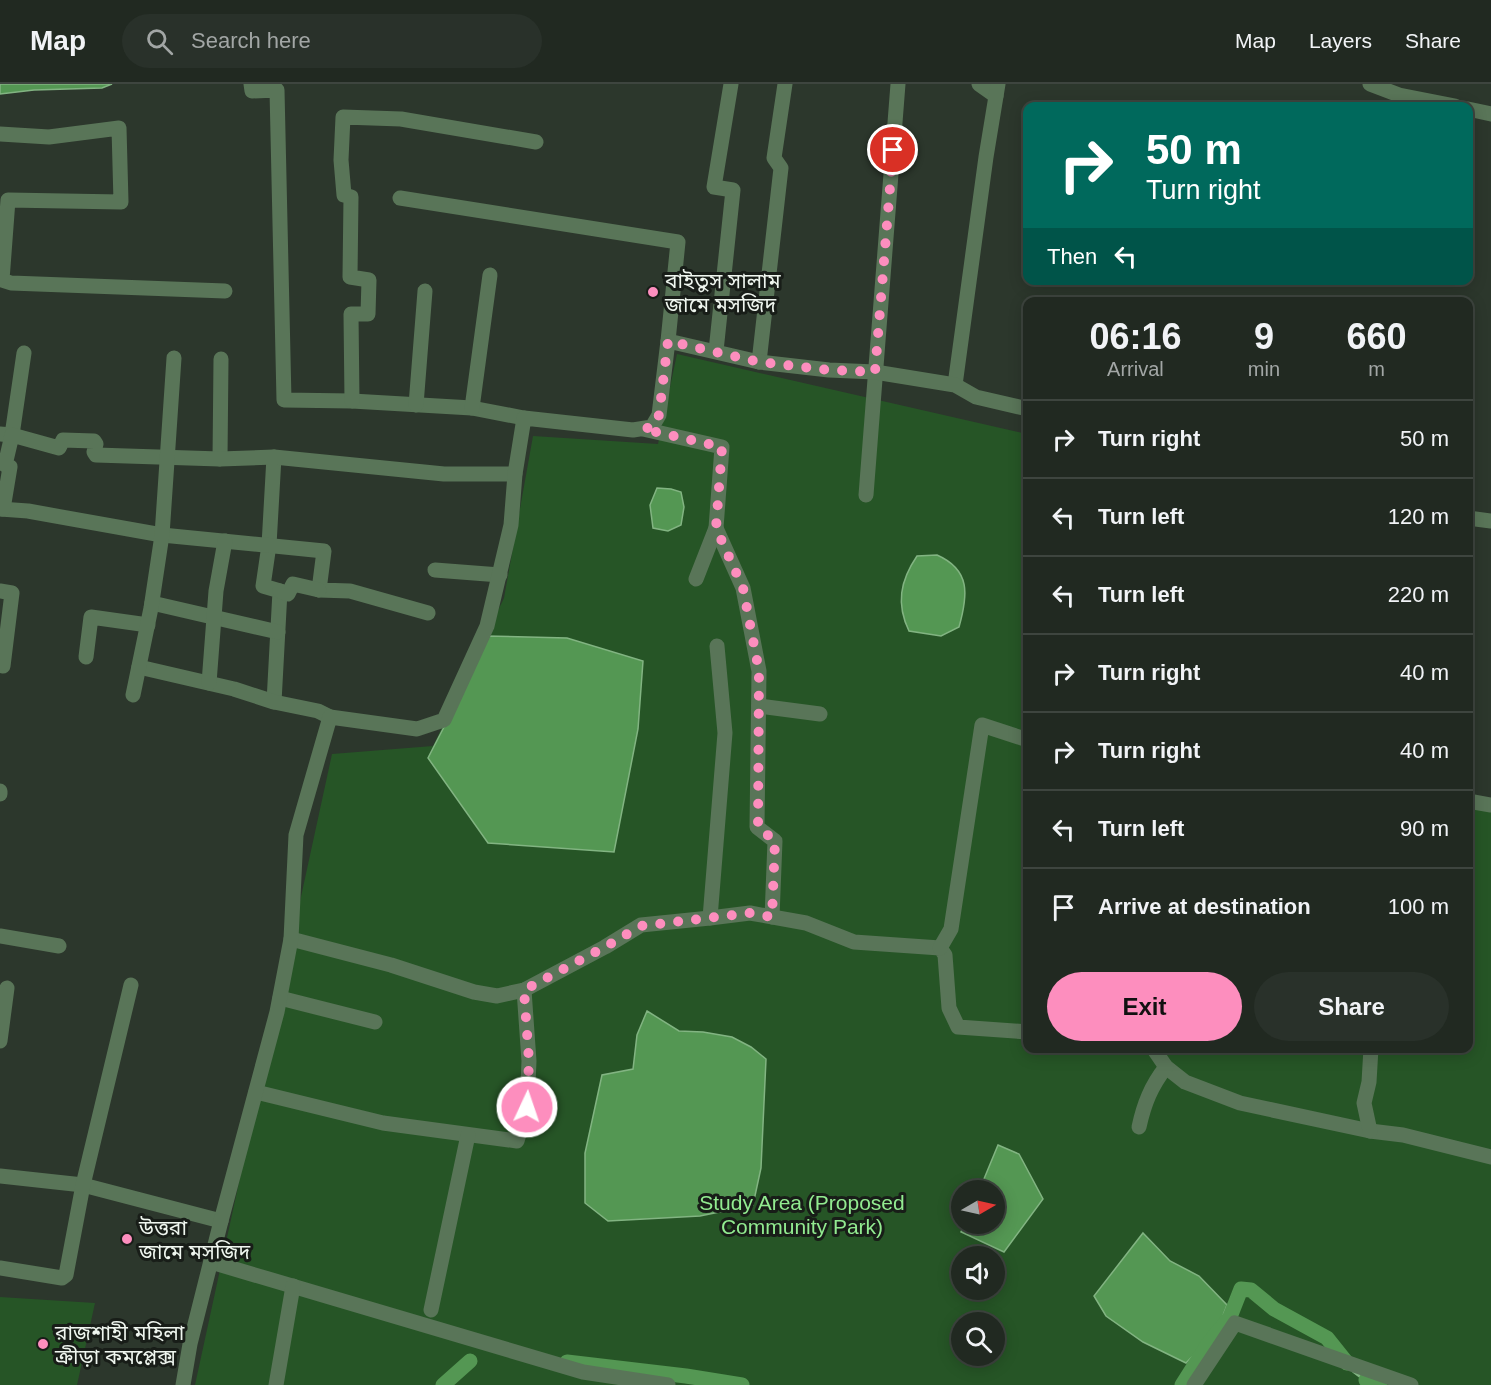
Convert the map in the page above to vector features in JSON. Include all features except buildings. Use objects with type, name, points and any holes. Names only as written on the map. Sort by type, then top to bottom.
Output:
[{"type":"street","points":[[251,84],[252,91],[277,90],[284,400],[352,401],[472,408],[524,418],[633,430],[652,427],[659,415],[678,242],[400,198]]},
{"type":"street","points":[[716,351],[733,190],[714,187],[730,84]]},
{"type":"street","points":[[759,362],[781,168],[774,158],[785,84]]},
{"type":"street","points":[[866,495],[898,84]]},
{"type":"street","points":[[955,385],[997,90],[979,84]]},
{"type":"street","points":[[1370,84],[1399,95],[1435,102]]},
{"type":"street","points":[[1473,110],[1491,114]]},
{"type":"street","points":[[352,401],[351,314],[368,314],[369,280],[350,277],[351,197],[344,195],[341,160],[343,117],[401,120],[536,142]]},
{"type":"street","points":[[0,134],[49,137],[119,128],[121,202],[4,199],[2,280],[11,283],[225,291]]},
{"type":"street","points":[[472,408],[490,274]]},
{"type":"street","points":[[416,405],[426,291]]},
{"type":"street","points":[[668,341],[759,362],[829,370],[875,372],[955,385],[976,397],[1023,408]]},
{"type":"street","points":[[24,354],[6,435],[3,465],[10,467],[2,509],[28,511],[162,536],[324,551],[319,590]]},
{"type":"street","points":[[134,694],[152,603],[162,536],[174,358]]},
{"type":"street","points":[[220,459],[221,359]]},
{"type":"street","points":[[139,668],[209,683],[274,702],[318,711],[330,717],[417,729],[444,720],[487,626],[511,525],[515,474],[524,418]]},
{"type":"street","points":[[643,429],[722,447],[716,528],[696,579]]},
{"type":"street","points":[[6,435],[59,448],[63,440],[94,441],[96,455],[220,459],[274,457],[444,474],[515,474]]},
{"type":"street","points":[[274,457],[269,545],[263,586],[288,594],[293,584],[319,590],[350,591],[428,613]]},
{"type":"street","points":[[1473,519],[1491,521]]},
{"type":"street","points":[[716,528],[743,588],[759,671],[758,827],[775,841],[772,917]]},
{"type":"street","points":[[209,683],[216,591],[225,541]]},
{"type":"street","points":[[435,570],[500,575]]},
{"type":"street","points":[[0,591],[12,593],[3,666]]},
{"type":"street","points":[[274,702],[280,591]]},
{"type":"street","points":[[152,603],[278,632]]},
{"type":"street","points":[[86,657],[91,617],[148,625]]},
{"type":"street","points":[[710,918],[725,733],[717,646]]},
{"type":"street","points":[[759,706],[820,714]]},
{"type":"street","points":[[183,1385],[190,1344],[280,998],[291,939],[296,835],[330,717]]},
{"type":"street","points":[[940,948],[951,928],[982,725],[1023,738]]},
{"type":"street","points":[[1473,802],[1491,805]]},
{"type":"street","points":[[291,939],[391,965],[474,992],[497,996],[524,990],[641,926],[750,913],[806,923],[854,942],[940,948]]},
{"type":"street","points":[[0,936],[59,946]]},
{"type":"street","points":[[940,948],[945,955],[949,1008],[958,1027],[1023,1032]]},
{"type":"street","points":[[0,1268],[62,1278],[66,1275],[83,1185],[131,985]]},
{"type":"street","points":[[0,1041],[7,988]]},
{"type":"street","points":[[256,1092],[383,1124],[517,1141],[527,1107],[529,1061],[524,990]]},
{"type":"street","points":[[280,998],[375,1022]]},
{"type":"street","points":[[1156,1053],[1166,1067],[1185,1082],[1240,1103],[1370,1131],[1403,1135],[1491,1157]]},
{"type":"street","points":[[1370,1131],[1364,1103],[1369,1082],[1371,1053]]},
{"type":"street","points":[[1139,1127],[1154,1082],[1166,1067]]},
{"type":"street","points":[[431,1310],[468,1135]]},
{"type":"street","points":[[0,1176],[83,1185],[221,1221]]},
{"type":"street","points":[[211,1262],[583,1372],[668,1385]]},
{"type":"street","points":[[276,1385],[293,1286]]},
{"type":"street","points":[[1194,1385],[1235,1323],[1411,1385]]},
{"type":"green space","name":"Study Area (Proposed Community Park)","points":[[677,354],[1023,433],[1023,1053],[1473,1053],[1473,803],[1491,806],[1491,1385],[195,1385],[332,754],[433,746],[504,598],[533,436],[658,444]]},
{"type":"green space","name":"রাজশাহী মহিলা ক্রীড়া কমপ্লেক্স","points":[[0,1297],[95,1303],[77,1385],[0,1385]]},
{"type":"shaded area","points":[[0,84],[112,84],[102,88],[34,90],[0,94]]},
{"type":"shaded area","points":[[657,488],[681,492],[684,507],[681,525],[668,531],[653,528],[650,505]]},
{"type":"shaded area","points":[[937,555],[956,568],[961,576],[965,594],[959,627],[941,636],[909,631],[901,602],[907,574],[917,556]]},
{"type":"shaded area","points":[[486,636],[567,638],[643,661],[638,729],[614,852],[488,843],[428,758],[461,694]]},
{"type":"shaded area","points":[[647,1011],[679,1031],[732,1037],[751,1047],[766,1059],[761,1168],[753,1205],[700,1216],[608,1221],[585,1203],[585,1153],[602,1075],[633,1069],[637,1035]]},
{"type":"shaded area","points":[[998,1145],[1019,1154],[1043,1199],[1005,1251],[1005,1246],[991,1246],[965,1234],[1005,1234],[1005,1180],[984,1180]]},
{"type":"shaded area","points":[[1143,1233],[1170,1261],[1199,1276],[1227,1305],[1217,1331],[1186,1363],[1143,1342],[1106,1316],[1094,1296]]},
{"type":"waterway","points":[[1182,1385],[1208,1344],[1230,1317],[1241,1289],[1251,1290],[1274,1309],[1327,1338],[1347,1363]]},
{"type":"waterway","points":[[443,1385],[470,1361]]},
{"type":"waterway","points":[[567,1362],[742,1385]]},
{"type":"waterway","points":[[1354,1371],[1366,1380]]},
{"type":"waterway","points":[[1366,1380],[1380,1385]]},
{"type":"place","name":"বাইতুস সালাম জামে মসজিদ","points":[[653,292]]},
{"type":"place","name":"উত্তরা জামে মসজিদ","points":[[127,1239]]},
{"type":"place","name":"রাজশাহী মহিলা ক্রীড়া কমপ্লেক্স","points":[[43,1344]]},
{"type":"route","points":[[527,1107],[529,1061],[524,990],[641,926],[750,913],[772,917],[775,841],[758,827],[759,671],[743,588],[716,528],[722,447],[643,429],[652,427],[659,415],[668,341],[759,362],[829,370],[875,372],[893,150]]}]
